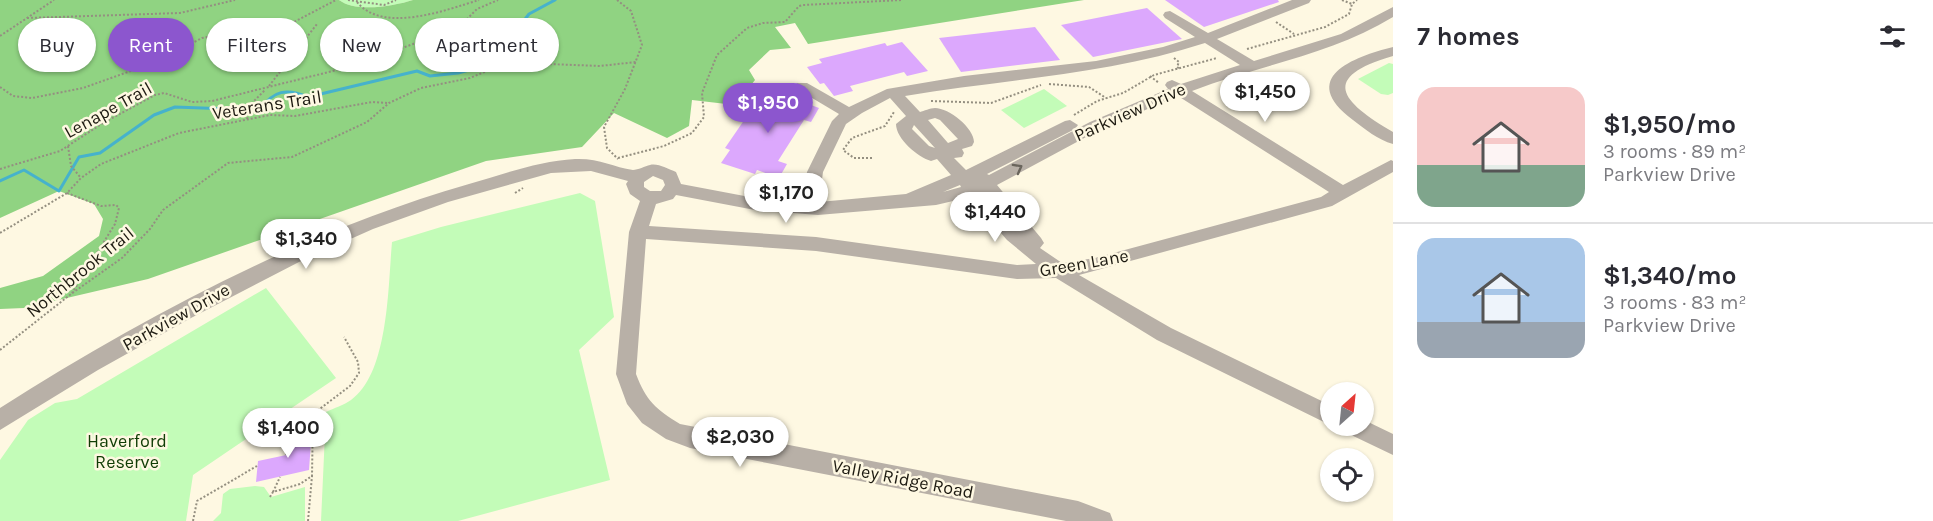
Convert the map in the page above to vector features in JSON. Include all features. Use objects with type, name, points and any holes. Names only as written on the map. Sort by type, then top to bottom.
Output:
[{"type":"street","points":[[810,208],[815,172],[840,121],[894,93],[964,81],[1096,66],[1166,51],[1266,16],[1304,0]]},
{"type":"street","name":"Parkview Drive","points":[[0,420],[146,332],[231,287],[292,257],[387,216],[435,199],[557,167],[582,165],[602,167],[637,178],[646,172],[660,171],[670,176],[672,188],[760,204],[810,208],[934,201],[976,180],[1019,168],[1169,85],[1245,58],[1324,36],[1390,0]]},
{"type":"street","name":"Parkview Drive","points":[[1245,58],[1342,39],[1393,11]]},
{"type":"street","points":[[1170,15],[1245,58]]},
{"type":"street","points":[[1393,51],[1353,63],[1340,74],[1337,85],[1342,103],[1356,117],[1393,139]]},
{"type":"street","points":[[1169,85],[1343,193]]},
{"type":"street","points":[[802,86],[850,114]]},
{"type":"street","points":[[894,93],[915,118]]},
{"type":"street","points":[[935,113],[945,116],[966,136],[966,142],[944,148],[931,155],[904,130],[904,124],[915,118],[935,113]]},
{"type":"street","points":[[944,148],[944,158],[976,180],[1006,229],[1025,247],[1128,316],[1320,410]]},
{"type":"street","name":"Green Lane","points":[[638,232],[816,244],[1006,272],[1060,271],[1095,265],[1314,205],[1343,193],[1391,166]]},
{"type":"street","points":[[637,178],[634,182],[636,192],[648,198],[661,198],[672,188]]},
{"type":"street","name":"Valley Ridge Road","points":[[648,198],[638,232],[626,374],[634,397],[660,425],[690,438],[1078,512],[1102,521]]},
{"type":"street","points":[[1374,436],[1393,445]]},
{"type":"path","points":[[27,18],[54,0]]},
{"type":"path","points":[[27,18],[180,13],[235,0]]},
{"type":"path","points":[[0,87],[3,87],[6,93],[13,97],[30,99],[72,92],[158,62],[204,37],[227,34],[258,35],[280,31],[303,16],[336,0]]},
{"type":"path","points":[[348,0],[384,5],[396,0]]},
{"type":"path","points":[[357,2],[359,8],[370,16],[390,18],[439,11],[479,0]]},
{"type":"path","name":"Lenape Trail","points":[[0,169],[68,146],[103,123],[155,95],[172,94],[192,102],[201,102],[357,65],[412,44],[467,19],[477,9],[498,0]]},
{"type":"path","points":[[617,0],[631,11],[642,45],[619,101],[604,127],[607,148],[618,158],[618,165]]},
{"type":"path","points":[[621,3],[627,0]]},
{"type":"path","points":[[618,158],[664,146],[685,137],[697,128],[704,117],[702,93],[717,55],[747,28],[763,23],[785,22],[803,5],[902,0]]},
{"type":"path","points":[[1342,0],[1352,4]]},
{"type":"path","points":[[1245,58],[1253,49],[1341,21],[1349,14],[1352,4],[1357,0]]},
{"type":"path","points":[[1266,16],[1295,35]]},
{"type":"path","points":[[0,36],[18,24]]},
{"type":"path","points":[[247,119],[248,109],[253,99],[267,88],[317,24]]},
{"type":"path","points":[[1071,117],[1106,98],[1123,93],[1150,76],[1219,57]]},
{"type":"path","name":"Northbrook Trail","points":[[0,350],[71,294],[122,258],[150,229],[163,210],[228,163],[292,157],[366,122],[389,103],[422,88],[470,78],[510,64],[600,66],[636,62]]},
{"type":"path","points":[[1150,76],[1169,85]]},
{"type":"path","points":[[927,102],[941,99],[975,104],[997,103],[1041,85],[1057,83],[1089,87],[1106,98]]},
{"type":"path","name":"Veterans Trail","points":[[67,193],[81,178],[113,158],[179,133],[270,115],[295,116],[372,102],[389,103]]},
{"type":"path","points":[[872,158],[854,158],[843,150],[852,138],[885,126],[890,116],[900,110]]},
{"type":"path","points":[[68,146],[70,162],[81,178]]},
{"type":"path","points":[[0,233],[67,193],[101,206],[116,205],[119,208],[115,224],[71,294]]},
{"type":"path","points":[[286,455],[289,435],[323,404],[353,385],[360,375],[360,368],[344,337]]},
{"type":"path","points":[[308,521],[312,476],[313,414]]},
{"type":"path","points":[[193,521],[197,501],[218,487],[238,480],[257,466]]},
{"type":"path","points":[[273,492],[300,484],[312,476]]},
{"type":"path","points":[[270,497],[280,477]]},
{"type":"green space","points":[[0,0],[339,0],[346,4],[365,7],[386,6],[413,0],[1084,0],[808,44],[795,23],[775,27],[791,48],[770,50],[749,70],[755,80],[735,105],[692,100],[689,126],[667,138],[614,113],[582,147],[486,161],[148,279],[24,308],[0,309],[0,288],[43,276],[99,236],[103,219],[94,204],[59,191],[0,218]]},
{"type":"green space","points":[[339,0],[413,0],[386,6],[365,7],[346,4]]},
{"type":"green space","points":[[1389,63],[1393,64],[1393,93],[1381,94],[1358,79]]},
{"type":"green space","points":[[1044,89],[1067,106],[1024,128],[1001,110]]},
{"type":"green space","points":[[580,193],[595,201],[614,317],[579,350],[610,480],[458,521],[321,521],[326,412],[351,400],[364,387],[373,370],[384,327],[392,242],[441,227]]},
{"type":"green space","name":"Haverford Reserve","points":[[266,288],[336,378],[193,475],[186,521],[0,521],[0,460],[28,420],[55,403],[77,399]]},
{"type":"green space","points":[[264,487],[271,497],[305,487],[305,521],[213,521],[221,513],[223,494],[230,489]]},
{"type":"building","points":[[1165,0],[1278,0],[1279,2],[1204,27]]},
{"type":"building","points":[[1147,8],[1182,39],[1093,57],[1061,25]]},
{"type":"building","points":[[1035,27],[1060,60],[961,72],[939,38]]},
{"type":"building","points":[[902,42],[928,71],[907,76],[904,72],[850,86],[853,91],[834,96],[824,83],[820,84],[807,67],[822,63],[819,59],[885,43],[887,46]]},
{"type":"building","points":[[771,90],[819,108],[811,122],[804,120],[778,161],[787,164],[779,178],[757,170],[755,174],[721,163],[730,150],[725,148],[758,100],[763,101]]},
{"type":"building","points":[[312,429],[309,470],[256,482],[258,461],[291,454],[293,433]]},
{"type":"waterway","points":[[0,181],[24,170],[59,191],[79,157],[100,153],[154,115],[175,107],[229,109],[240,113],[260,110],[270,98],[281,93],[293,92],[308,97],[417,71],[430,76],[458,73],[484,66],[509,40],[529,14],[555,0]]}]
